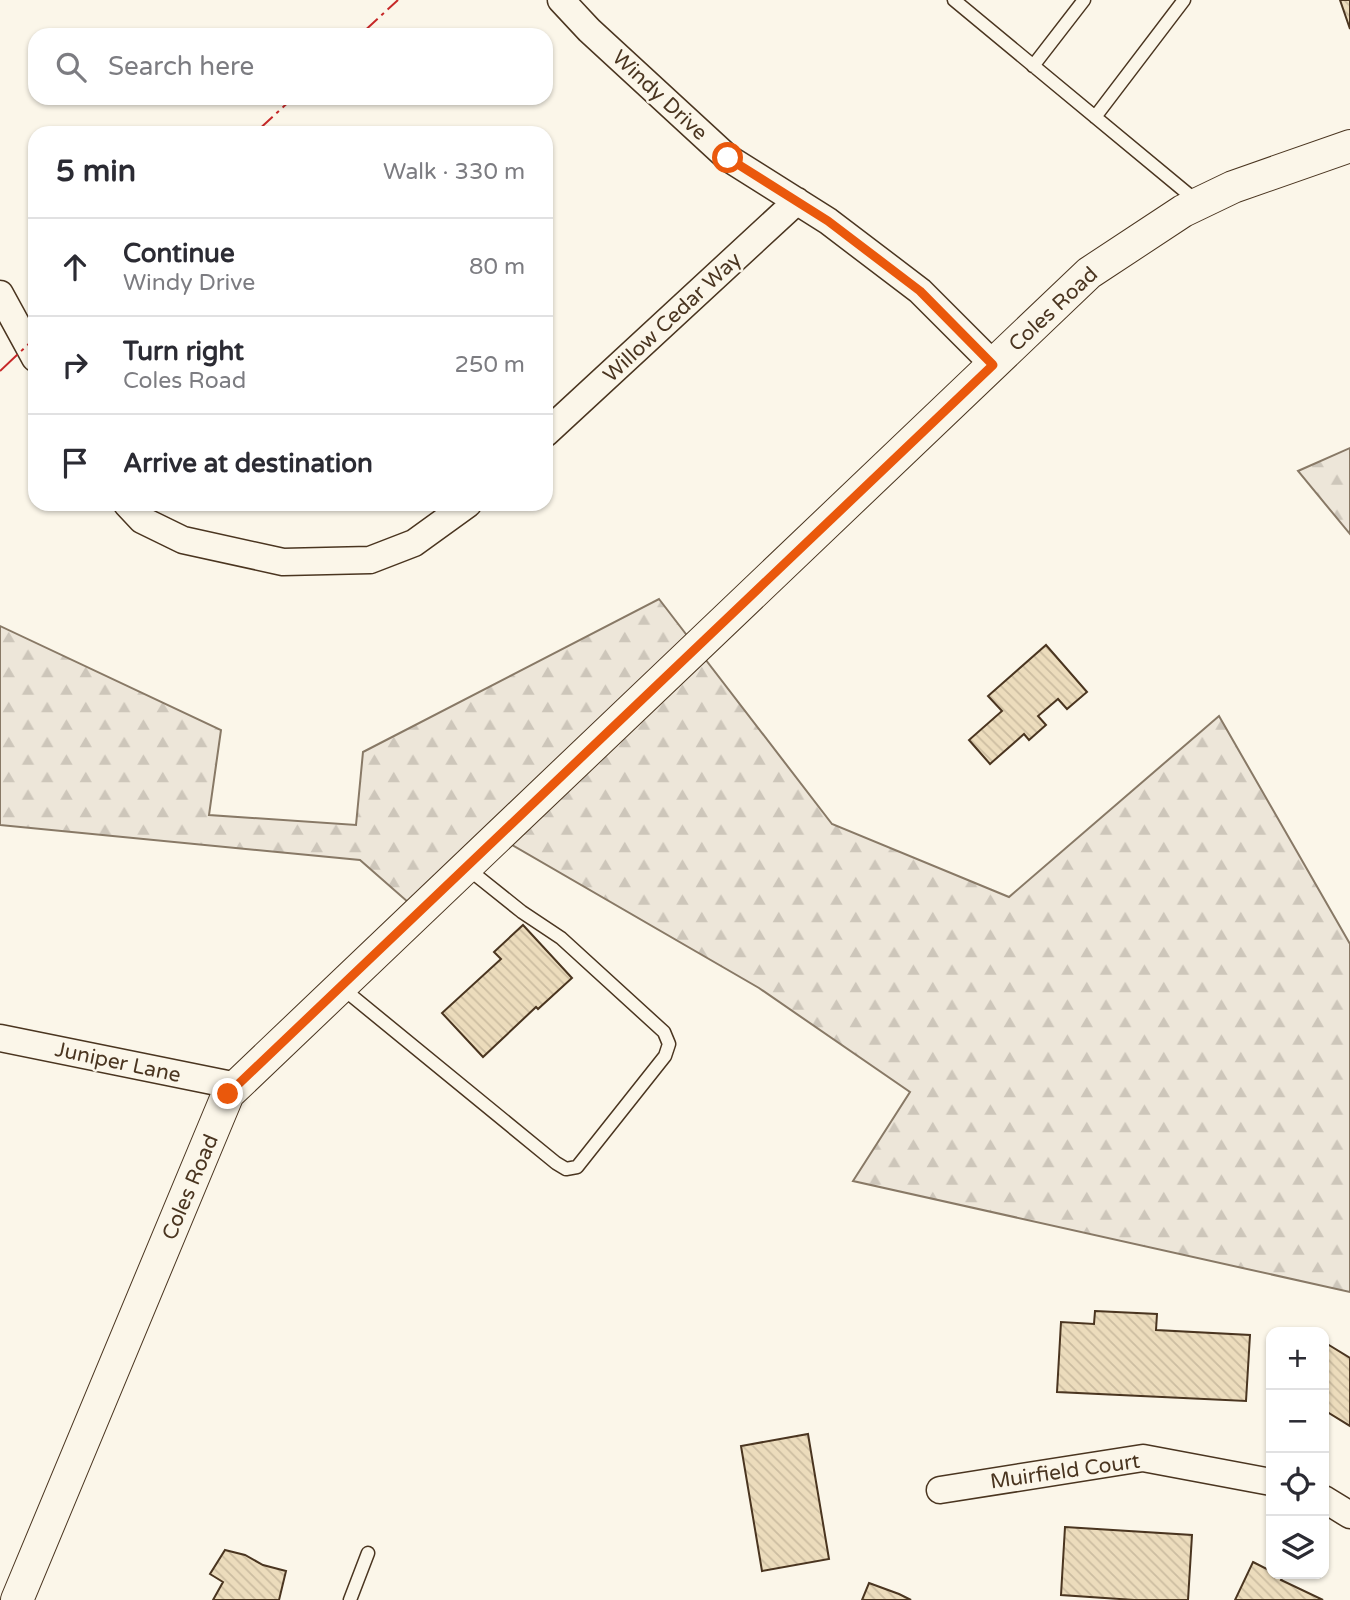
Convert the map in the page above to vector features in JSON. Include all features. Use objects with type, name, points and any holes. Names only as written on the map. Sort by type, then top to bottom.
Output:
[{"type":"street","name":"Windy Drive","points":[[562,0],[589,30],[728,158],[828,221],[920,291],[993,365]]},
{"type":"street","name":"Coles Road","points":[[17,1600],[228,1094],[1089,273],[1182,211],[1233,187],[1350,146]]},
{"type":"street","name":"Willow Cedar Way","points":[[553,427],[797,201]]},
{"type":"street","points":[[0,294],[28,345]]},
{"type":"street","points":[[134,511],[142,520],[183,540],[283,562],[370,560],[414,543],[458,511]]},
{"type":"street","name":"Juniper Lane","points":[[0,1038],[237,1086]]},
{"type":"street","name":"Muirfield Court","points":[[940,1489],[1143,1458],[1266,1481]]},
{"type":"street","points":[[1329,1502],[1350,1515]]},
{"type":"lane","points":[[1033,66],[1084,0]]},
{"type":"lane","points":[[1095,117],[1184,0]]},
{"type":"lane","points":[[962,3],[1033,66],[1199,203]]},
{"type":"lane","points":[[341,987],[556,1163],[566,1169],[577,1167],[665,1056],[669,1044],[664,1032],[561,938],[522,912],[466,867]]},
{"type":"lane","points":[[350,1600],[368,1553]]},
{"type":"green space","points":[[1350,448],[1350,534],[1298,471]]},
{"type":"green space","points":[[659,599],[832,824],[1009,897],[1219,716],[1350,944],[1350,1292],[853,1181],[910,1092],[759,988],[493,834],[417,910],[360,860],[0,825],[0,626],[221,730],[209,815],[356,825],[363,752]]},
{"type":"building","points":[[1340,0],[1350,0],[1350,29]]},
{"type":"building","points":[[1046,645],[1087,692],[1067,709],[1058,699],[1038,716],[1046,725],[1029,740],[1024,734],[990,764],[969,740],[1002,711],[988,696]]},
{"type":"building","points":[[523,925],[572,978],[538,1009],[536,1007],[483,1057],[442,1013],[501,959],[494,952]]},
{"type":"building","points":[[1095,1311],[1157,1314],[1156,1330],[1250,1335],[1246,1401],[1057,1392],[1061,1322],[1094,1324]]},
{"type":"building","points":[[1329,1345],[1350,1358],[1350,1426],[1329,1413]]},
{"type":"building","points":[[808,1434],[829,1559],[762,1571],[741,1446]]},
{"type":"building","points":[[1065,1527],[1192,1535],[1188,1600],[1134,1600],[1061,1595]]},
{"type":"building","points":[[225,1550],[286,1571],[279,1600],[213,1600],[223,1582],[210,1574]]},
{"type":"building","points":[[1253,1562],[1266,1568],[1266,1579],[1282,1579],[1323,1600],[1235,1600]]},
{"type":"building","points":[[869,1583],[899,1594],[911,1600],[862,1600]]},
{"type":"power","points":[[368,28],[398,0]]},
{"type":"power","points":[[263,126],[285,105]]},
{"type":"power","points":[[0,371],[28,345]]},
{"type":"route","points":[[228,1094],[993,365],[920,291],[828,221],[728,158]]}]
